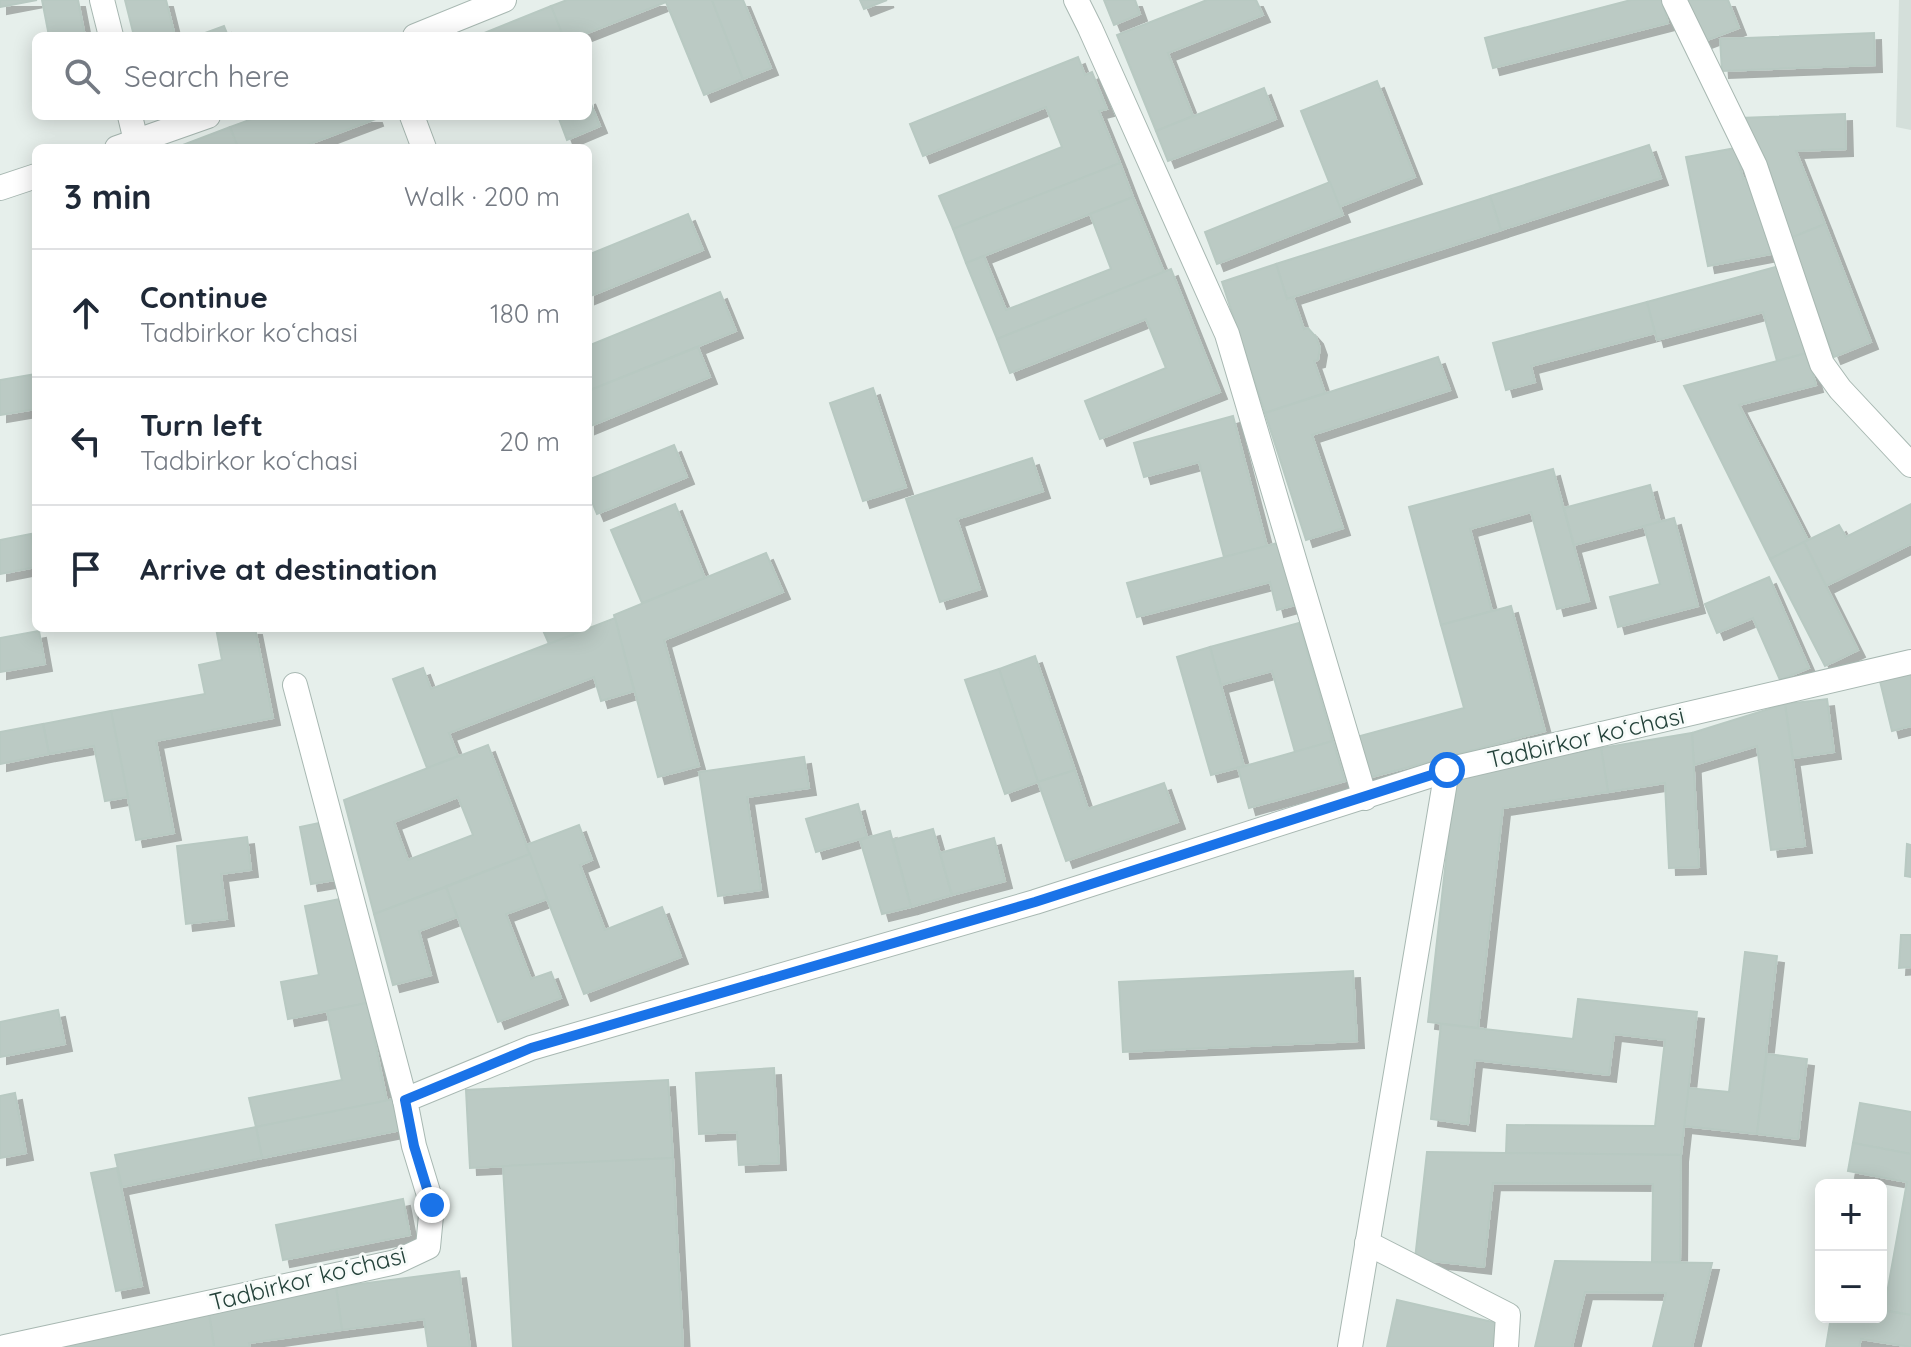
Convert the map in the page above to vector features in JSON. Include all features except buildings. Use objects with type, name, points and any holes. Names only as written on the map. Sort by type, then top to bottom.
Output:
[{"type":"street","points":[[102,0],[110,32]]},
{"type":"street","points":[[425,32],[504,0]]},
{"type":"street","points":[[1076,0],[1227,334],[1365,798]]},
{"type":"street","points":[[1674,0],[1755,166],[1822,364],[1840,389],[1911,465]]},
{"type":"street","points":[[126,144],[129,120]]},
{"type":"street","points":[[129,144],[197,120]]},
{"type":"street","points":[[414,120],[422,144]]},
{"type":"street","points":[[0,188],[32,177]]},
{"type":"street","name":"Tadbirkor koʻchasi","points":[[5,1347],[396,1262],[428,1247],[432,1205],[414,1146],[405,1100],[531,1048],[1035,902],[1447,770],[1911,662]]},
{"type":"street","points":[[295,685],[405,1100]]},
{"type":"street","points":[[1350,1347],[1447,770]]},
{"type":"street","points":[[1367,1243],[1508,1315],[1506,1347]]},
{"type":"shaded area","points":[[1899,0],[1911,0],[1911,130],[1896,127]]},
{"type":"route","points":[[432,1205],[414,1146],[405,1100],[531,1048],[1035,902],[1447,770]]}]
